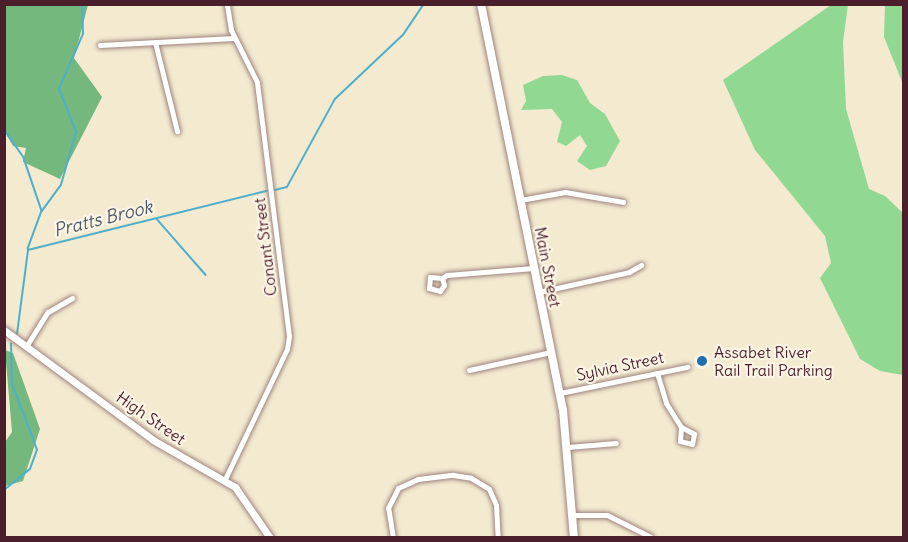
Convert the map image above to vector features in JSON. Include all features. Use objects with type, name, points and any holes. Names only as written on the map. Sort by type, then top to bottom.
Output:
[{"type":"main road","name":"Main Street","points":[[481,4],[560,393],[568,447],[574,537]]},
{"type":"street","name":"Conant Street","points":[[225,479],[287,349],[289,336],[257,82],[234,38],[227,4]]},
{"type":"street","points":[[100,45],[234,38]]},
{"type":"street","points":[[155,42],[177,131]]},
{"type":"street","points":[[520,200],[565,192],[622,202]]},
{"type":"street","points":[[539,292],[629,272],[641,265]]},
{"type":"street","points":[[442,278],[534,268]]},
{"type":"street","points":[[27,345],[48,312],[72,298]]},
{"type":"street","name":"High Street","points":[[4,330],[153,440],[225,479],[244,498],[270,537]]},
{"type":"street","points":[[469,370],[551,352]]},
{"type":"street","name":"Sylvia Street","points":[[560,393],[687,367]]},
{"type":"street","points":[[657,373],[664,399],[681,427]]},
{"type":"street","points":[[568,447],[616,442]]},
{"type":"street","points":[[393,537],[388,508],[398,488],[418,478],[453,476],[471,478],[489,489],[496,505],[498,537]]},
{"type":"street","points":[[572,515],[607,515],[651,537]]},
{"type":"green space","points":[[4,5],[88,5],[74,58],[102,97],[60,179],[23,162],[26,148],[13,146],[5,132]]},
{"type":"green space","points":[[831,5],[848,5],[843,42],[846,109],[869,189],[885,196],[903,213],[903,375],[880,371],[860,359],[820,278],[831,263],[825,236],[755,150],[723,80]]},
{"type":"green space","points":[[885,5],[903,5],[903,84],[884,37]]},
{"type":"green space","points":[[562,75],[577,80],[590,103],[605,114],[620,141],[606,166],[590,170],[577,161],[587,146],[580,135],[566,146],[557,142],[562,122],[552,109],[521,110],[526,101],[523,85],[543,76]]},
{"type":"green space","points":[[5,350],[13,353],[40,429],[23,481],[5,486],[5,442],[12,432]]},
{"type":"waterway","points":[[42,211],[61,185],[76,132],[59,89],[83,34],[82,4]]},
{"type":"waterway","name":"Pratts Brook","points":[[275,190],[287,187],[335,99],[403,35],[424,4]]},
{"type":"waterway","points":[[4,129],[24,158],[42,211],[28,249]]},
{"type":"waterway","name":"Pratts Brook","points":[[17,334],[28,250],[267,191]]},
{"type":"waterway","points":[[157,219],[206,275]]},
{"type":"waterway","name":"Pratts Brook","points":[[4,490],[30,469],[37,450],[12,384],[11,344]]},
{"type":"place","name":"Assabet River Rail Trail Parking","points":[[702,361]]}]
